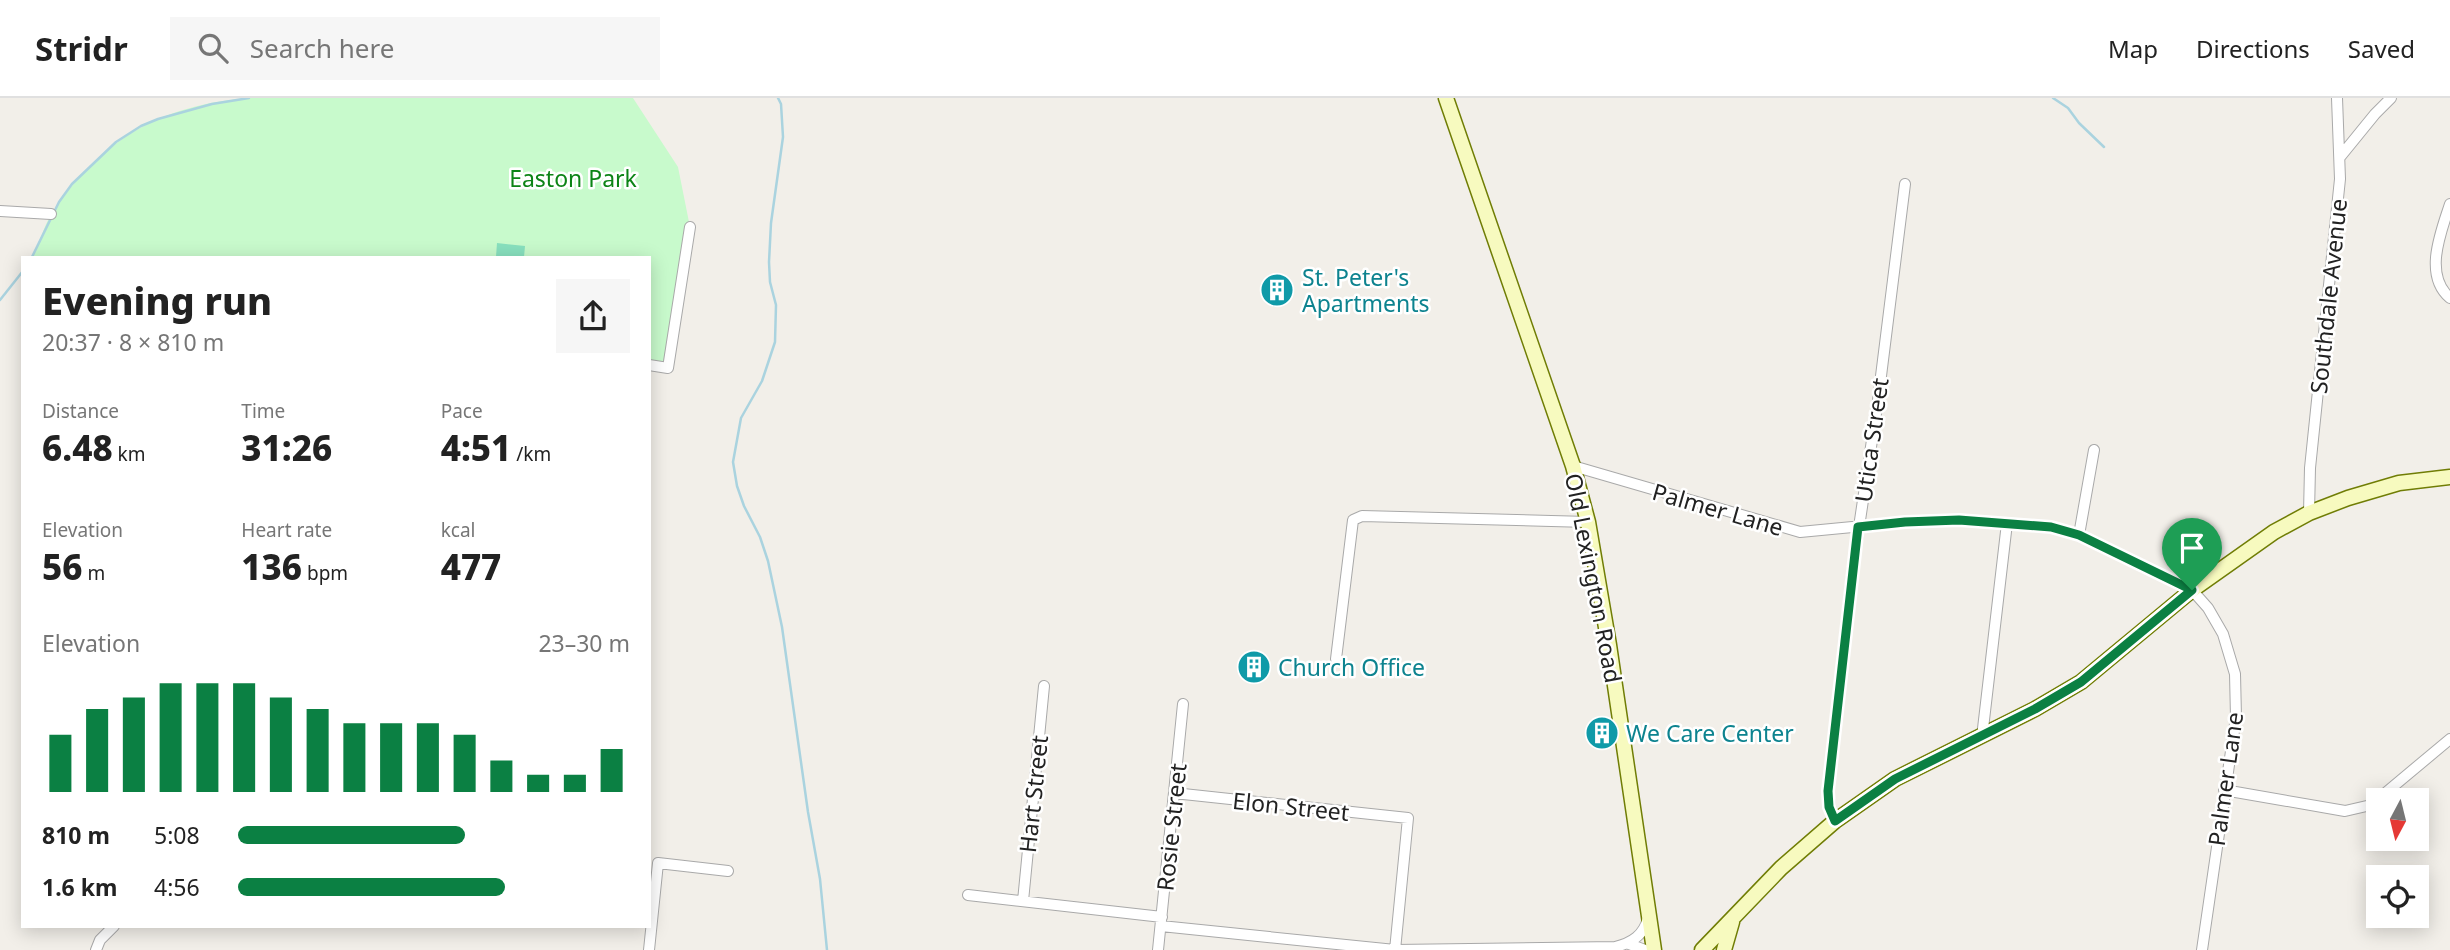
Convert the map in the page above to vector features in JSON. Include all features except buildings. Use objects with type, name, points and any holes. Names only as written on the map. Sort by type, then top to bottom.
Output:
[{"type":"main road","name":"Old Lexington Road","points":[[1446,98],[1573,466],[1588,522],[1654,950]]},
{"type":"main road","points":[[1702,950],[1781,868],[1835,821],[1895,779],[1982,737],[2081,682],[2192,590],[2264,539],[2309,513],[2348,498],[2399,483],[2450,477]]},
{"type":"main road","points":[[1724,950],[1732,921]]},
{"type":"street","name":"Southdale Avenue","points":[[2309,513],[2340,157],[2337,98]]},
{"type":"street","points":[[2340,157],[2391,98]]},
{"type":"street","name":"Utica Street","points":[[1835,821],[1829,807],[1828,791],[1858,527],[1878,400],[1905,184]]},
{"type":"street","points":[[2450,204],[2436,262],[2440,286],[2450,298]]},
{"type":"street","points":[[0,211],[51,214]]},
{"type":"street","points":[[651,365],[668,368],[690,228]]},
{"type":"street","points":[[2079,535],[2094,450]]},
{"type":"street","name":"Palmer Lane","points":[[1573,466],[1800,532],[1959,520],[2051,527],[2079,535],[2192,590],[2208,608],[2223,634],[2235,674],[2236,717],[2202,950]]},
{"type":"street","points":[[1336,659],[1353,520],[1362,516],[1588,522]]},
{"type":"street","points":[[1982,737],[2007,523]]},
{"type":"street","name":"Hart Street","points":[[1023,901],[1044,687]]},
{"type":"street","name":"Rosie Street","points":[[1158,950],[1183,704]]},
{"type":"street","points":[[2224,790],[2345,811],[2371,805],[2450,738]]},
{"type":"street","name":"Elon Street","points":[[1174,793],[1408,818],[1395,950]]},
{"type":"street","points":[[649,950],[658,863],[728,871]]},
{"type":"street","points":[[968,895],[1161,922],[1395,950],[1615,947],[1629,944],[1645,950]]},
{"type":"street","points":[[1629,944],[1646,927],[1649,915]]},
{"type":"street","points":[[96,950],[100,940],[112,928]]},
{"type":"green space","name":"Easton Park","points":[[249,98],[633,98],[678,167],[690,227],[668,368],[651,365],[651,256],[32,256],[52,213],[71,187],[112,146],[160,118],[217,102]]},
{"type":"green space","points":[[497,243],[525,246],[524,256],[496,256]]},
{"type":"waterway","points":[[32,256],[59,202],[72,184],[116,142],[158,119],[212,104],[249,98]]},
{"type":"waterway","points":[[778,98],[781,104],[783,137],[771,223],[769,262],[770,282],[776,305],[775,342],[762,381],[741,418],[733,462],[744,506],[760,537],[768,561],[782,627],[820,879],[827,950]]},
{"type":"waterway","points":[[2053,98],[2068,108],[2104,147]]},
{"type":"waterway","points":[[0,300],[21,274]]},
{"type":"place","name":"St. Peter's Apartments","points":[[1277,290]]},
{"type":"place","name":"Church Office","points":[[1254,667]]},
{"type":"place","name":"We Care Center","points":[[1602,733]]},
{"type":"route","points":[[1959,520],[2051,527],[2079,535],[2192,590],[2081,682],[1982,737],[1895,779],[1835,821],[1829,807],[1828,791],[1858,527],[1959,520]]}]
